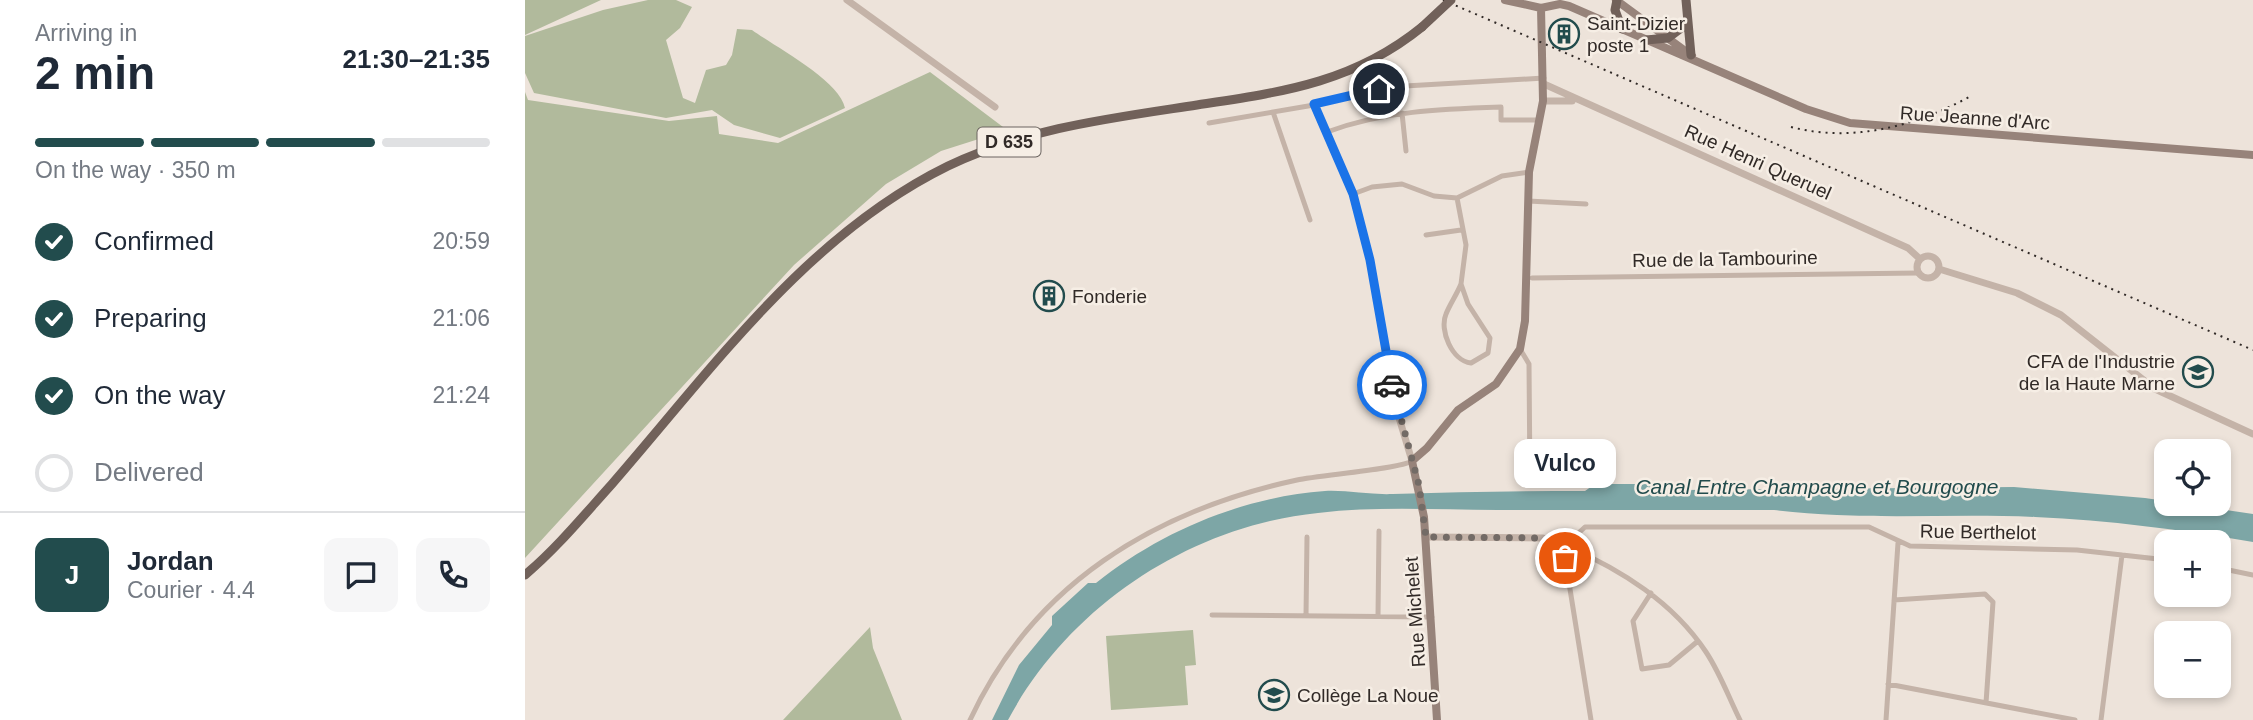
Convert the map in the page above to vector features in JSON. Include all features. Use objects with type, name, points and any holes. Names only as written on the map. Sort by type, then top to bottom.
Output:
[{"type":"main road","name":"D 635","points":[[525,575],[570,531],[803,269],[847,229],[898,193],[971,156],[1029,135],[1319,83],[1372,61],[1422,27],[1451,0]]},
{"type":"main road","name":"Rue Jeanne d'Arc","points":[[1505,0],[1538,5],[1565,4],[1806,110],[1850,124],[2253,155]]},
{"type":"main road","name":"Rue Jeanne d'Arc","points":[[1617,0],[1706,66]]},
{"type":"main road","points":[[1617,0],[1615,9],[1622,29]]},
{"type":"main road","points":[[1686,0],[1691,55]]},
{"type":"main road","points":[[1412,461],[1427,448],[1441,427],[1458,410],[1496,384],[1520,349],[1525,321],[1529,172],[1542,120],[1543,102],[1538,5]]},
{"type":"main road","points":[[1646,40],[1668,38],[1688,23]]},
{"type":"main road","name":"Rue Michelet","points":[[1412,461],[1419,485],[1426,537],[1437,720]]},
{"type":"street","points":[[846,0],[995,107]]},
{"type":"street","points":[[1209,122],[1314,104],[1388,87],[1544,81]]},
{"type":"street","name":"Rue Henri Queruel","points":[[1544,81],[1579,102],[1774,185],[1908,248],[1920,259]]},
{"type":"street","name":"Rue Henri Queruel","points":[[1543,102],[1579,102]]},
{"type":"street","points":[[970,720],[991,680],[1033,621],[1087,572],[1148,533],[1178,517],[1250,492],[1296,480],[1412,461],[1394,401],[1370,260],[1353,194],[1314,104]]},
{"type":"street","points":[[1327,132],[1351,122],[1402,113],[1501,107],[1501,120],[1542,120]]},
{"type":"street","points":[[1273,112],[1310,220]]},
{"type":"street","points":[[1402,113],[1406,151]]},
{"type":"street","points":[[1353,194],[1372,187],[1402,184],[1434,196],[1457,198],[1501,176],[1529,172]]},
{"type":"street","points":[[1457,198],[1467,260],[1461,284],[1444,317],[1451,351],[1460,361],[1471,363],[1488,353],[1490,338],[1468,304],[1461,284]]},
{"type":"street","points":[[1528,201],[1586,204]]},
{"type":"street","points":[[1426,235],[1461,230]]},
{"type":"street","points":[[1939,270],[1930,279],[1918,273],[1920,259],[1933,257],[1939,270],[2017,293],[2061,315],[2155,389],[2253,434]]},
{"type":"street","name":"Rue de la Tambourine","points":[[1532,278],[1918,273]]},
{"type":"street","points":[[1520,349],[1529,364],[1530,484]]},
{"type":"street","name":"Rue Berthelot","points":[[1567,545],[1579,530],[1585,527],[1869,527],[1910,547],[2077,550],[2154,559]]},
{"type":"street","points":[[1378,616],[1379,531]]},
{"type":"street","points":[[1306,616],[1307,537]]},
{"type":"street","points":[[1426,537],[1543,538],[1567,545],[1651,593],[1684,622],[1698,641],[1740,720]]},
{"type":"street","points":[[1886,720],[1898,543]]},
{"type":"street","points":[[1567,545],[1565,558],[1591,720]]},
{"type":"street","points":[[2101,720],[2122,555]]},
{"type":"street","points":[[2231,570],[2253,575]]},
{"type":"street","points":[[1651,593],[1633,621],[1642,669],[1669,665],[1698,641]]},
{"type":"street","points":[[1894,600],[1985,594],[1993,602],[1986,703]]},
{"type":"street","points":[[1212,615],[1432,617]]},
{"type":"street","points":[[1888,684],[2075,720]]},
{"type":"green space","points":[[525,0],[601,0],[525,35]]},
{"type":"green space","points":[[648,0],[676,0],[692,7],[680,28],[666,40],[683,98],[695,103],[706,70],[726,65],[732,55],[737,29],[752,30],[806,65],[831,87],[845,108],[780,138],[734,125],[712,110],[666,118],[534,93],[525,73],[525,36],[603,10]]},
{"type":"green space","points":[[930,72],[1007,130],[941,151],[886,184],[794,265],[525,558],[525,92],[528,100],[669,121],[717,116],[719,134],[778,143]]},
{"type":"green space","points":[[870,627],[873,648],[902,720],[783,720]]},
{"type":"green space","points":[[1193,630],[1196,665],[1185,666],[1188,705],[1111,710],[1106,636]]},
{"type":"water","points":[[1595,484],[1675,484],[1683,490],[2014,487],[2154,499],[2154,516],[2231,516],[2231,511],[2253,514],[2253,542],[2231,538],[2231,530],[2176,530],[2090,520],[2003,516],[1872,516],[1774,510],[1386,509],[1318,513],[1270,521],[1224,535],[1180,554],[1138,579],[1099,608],[1064,641],[1034,679],[1008,720],[992,720],[1019,665],[1052,625],[1052,616],[1088,583],[1096,583],[1147,548],[1203,520],[1263,501],[1325,491],[1384,494],[1585,491]]},
{"type":"railway","points":[[1443,0],[2253,350]]},
{"type":"railway","points":[[1791,127],[1838,133],[1884,129],[1928,116],[1971,96]]},
{"type":"way so far","points":[[1392,385],[1394,401],[1419,485],[1426,537],[1543,538],[1567,545],[1565,558]]},
{"type":"place","name":"Saint-Dizier poste 1","points":[[1564,34]]},
{"type":"place","name":"Fonderie","points":[[1049,296]]},
{"type":"place","name":"CFA de l'Industrie de la Haute Marne","points":[[2198,372]]},
{"type":"place","name":"Vulco","points":[[1565,558]]},
{"type":"place","name":"Collège La Noue","points":[[1274,695]]},
{"type":"route","points":[[1379,89],[1314,104],[1353,194],[1370,260],[1392,385]]},
{"type":"water label","name":"Canal Entre Champagne et Bourgogne","points":[[1817,486]]}]
